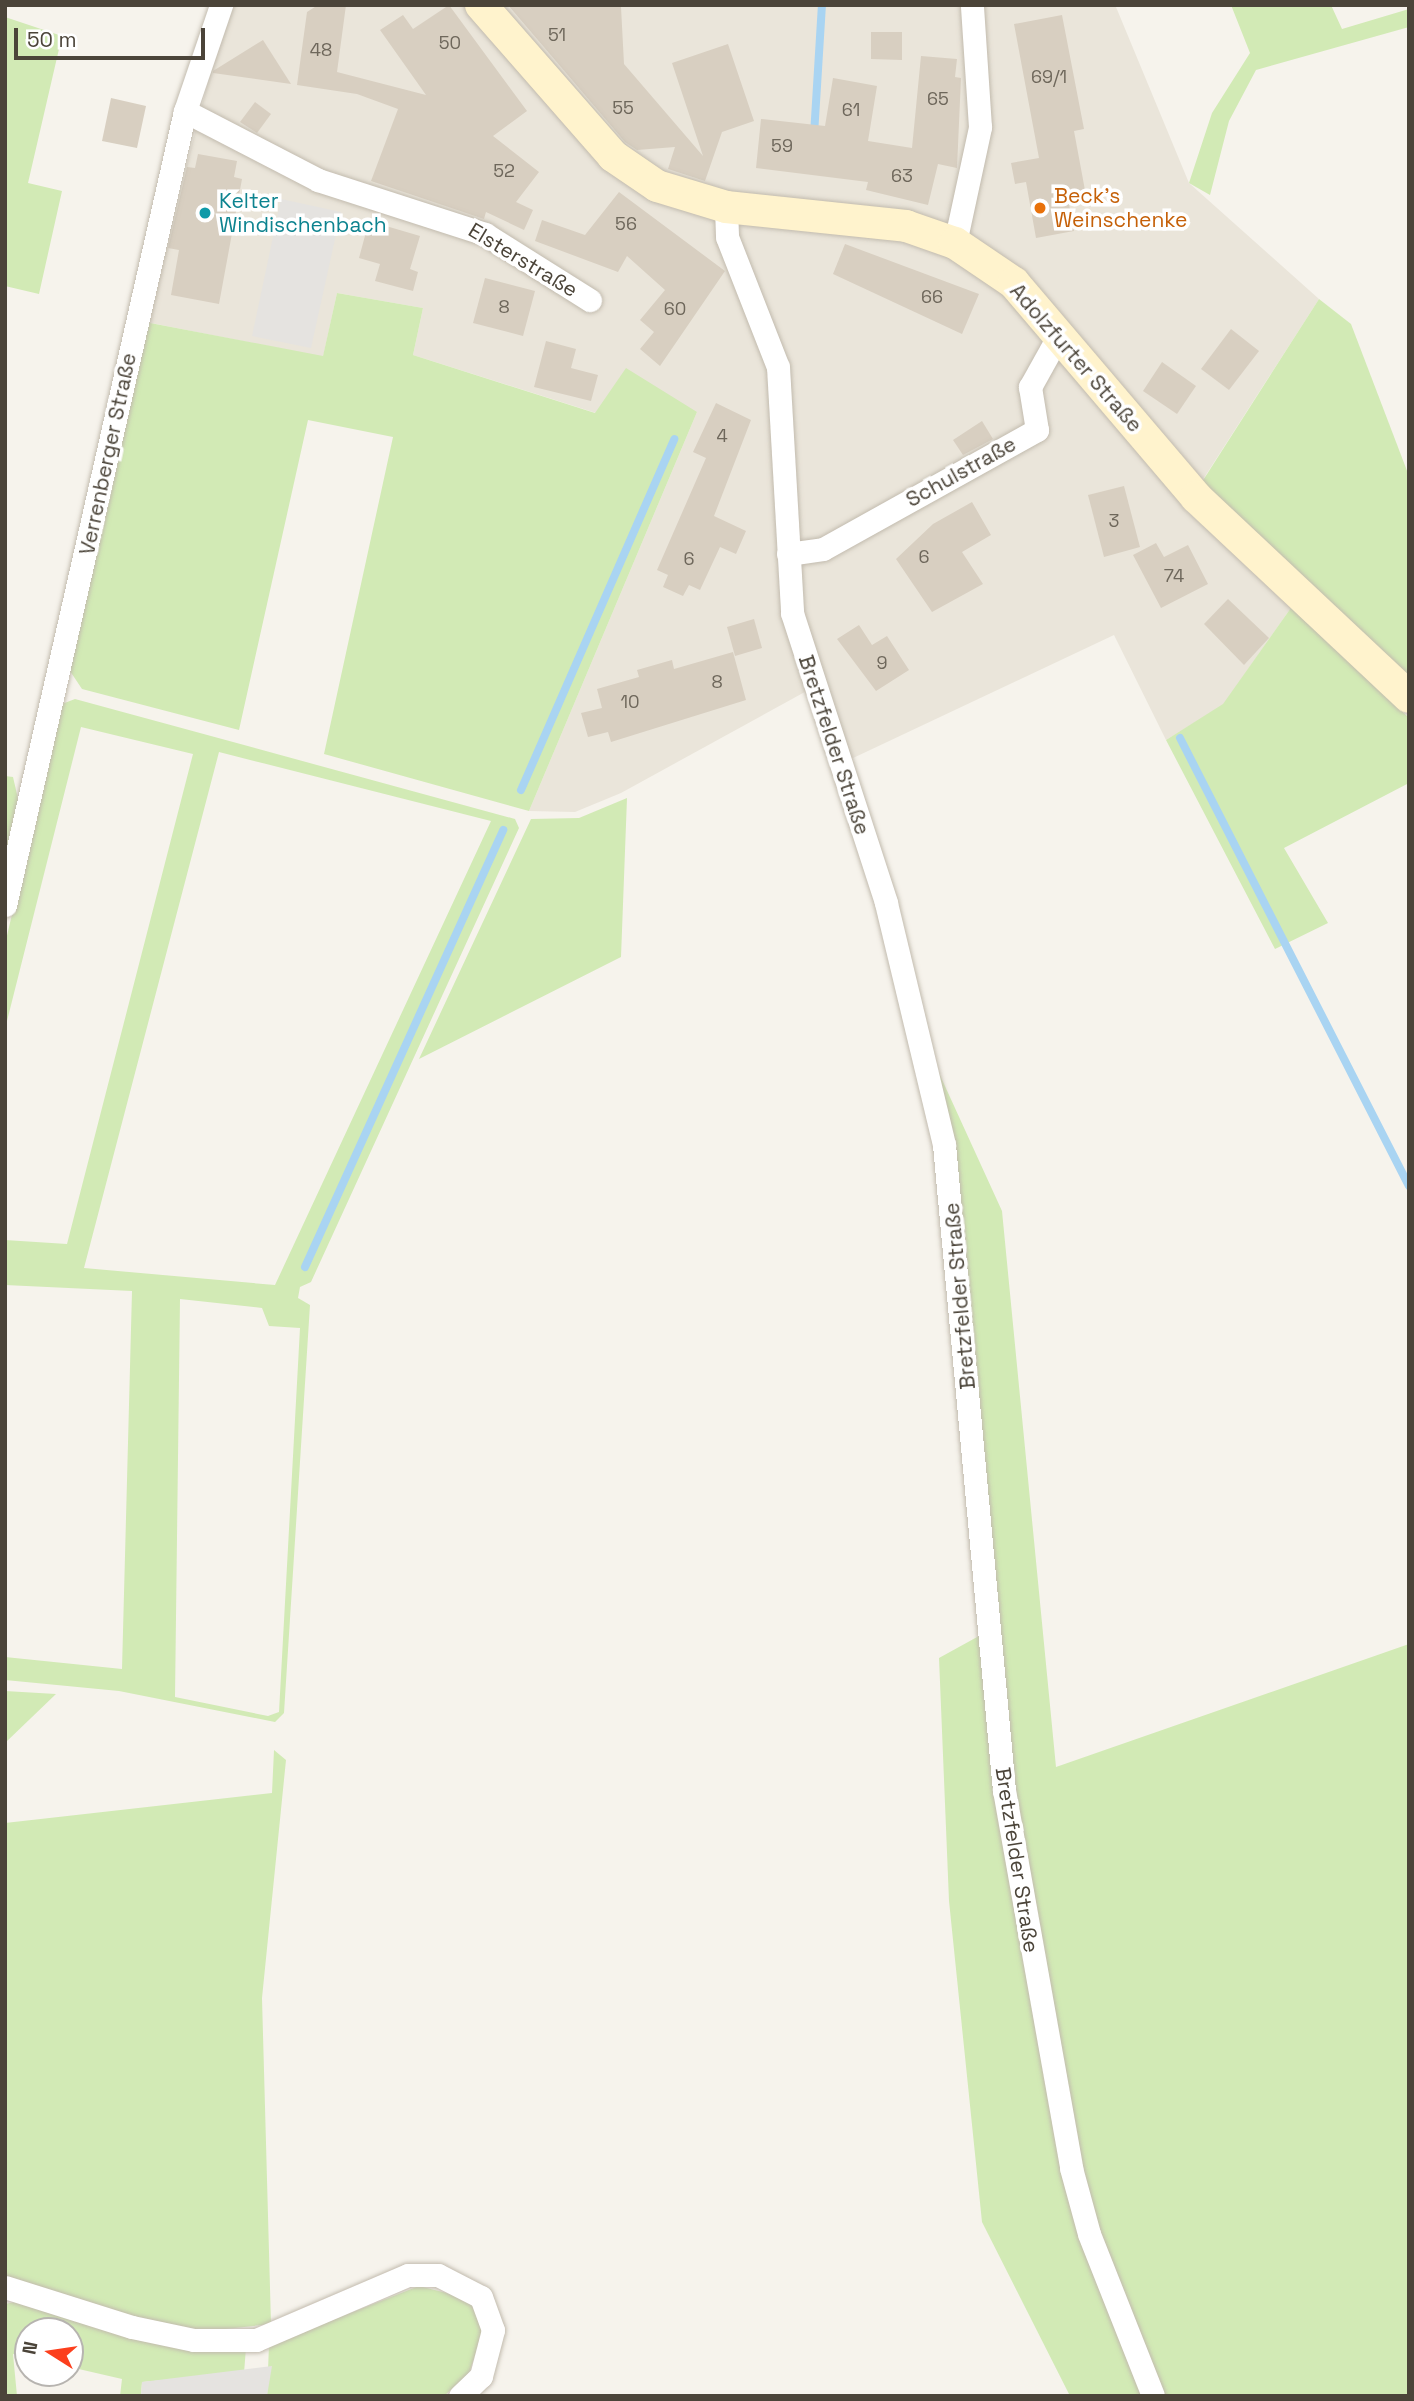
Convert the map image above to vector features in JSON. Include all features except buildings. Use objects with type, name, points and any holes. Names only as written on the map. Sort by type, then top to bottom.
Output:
[{"type":"main road","name":"Adolzfurter Straße","points":[[481,5],[613,156],[686,199],[726,207],[855,216],[955,243],[1014,284],[1060,333],[1196,497],[1409,697]]},
{"type":"street","name":"Verrenberger Straße","points":[[5,905],[185,111],[221,5]]},
{"type":"street","points":[[955,243],[980,127],[972,5]]},
{"type":"street","name":"Elsterstraße","points":[[185,111],[318,180],[485,234],[590,300]]},
{"type":"street","name":"Bretzfelder Straße","points":[[726,207],[727,237],[778,367],[792,612],[923,1038],[959,1254],[1006,1803],[1072,2168],[1093,2245],[1153,2396]]},
{"type":"street","name":"Schulstraße","points":[[788,554],[823,549],[1037,429],[1030,387],[1060,333]]},
{"type":"street","points":[[5,2287],[132,2328],[194,2340],[256,2340],[408,2275],[438,2275],[481,2297],[493,2330],[481,2376],[460,2396]]},
{"type":"shaded area","points":[[228,5],[1116,7],[1189,183],[1319,299],[1184,509],[1293,605],[1223,705],[1166,740],[1114,635],[851,759],[823,682],[621,793],[575,812],[529,811],[697,412],[596,413],[413,355],[423,308],[337,293],[323,357],[146,322]]},
{"type":"shaded area","points":[[281,199],[341,212],[311,348],[252,336]]},
{"type":"shaded area","points":[[272,2366],[267,2396],[141,2396],[142,2382]]},
{"type":"green space","points":[[1231,5],[1331,5],[1342,29],[1409,9],[1409,27],[1256,70],[1229,121],[1210,195],[1189,183],[1212,113],[1250,53]]},
{"type":"green space","points":[[5,17],[62,36],[28,183],[62,191],[39,294],[5,286]]},
{"type":"green space","points":[[337,293],[423,308],[413,355],[595,413],[626,368],[697,412],[529,811],[324,754],[393,437],[308,420],[239,730],[82,689],[70,671],[145,322],[323,356]]},
{"type":"green space","points":[[1319,299],[1351,324],[1409,476],[1409,683],[1200,485]]},
{"type":"green space","points":[[1293,605],[1409,718],[1409,783],[1284,848],[1328,923],[1275,949],[1166,740],[1223,704]]},
{"type":"green space","points":[[75,699],[515,819],[519,828],[311,1282],[300,1287],[298,1298],[310,1305],[284,1713],[275,1722],[119,1691],[5,1680],[5,1657],[122,1669],[132,1291],[5,1285],[5,1240],[67,1244],[193,754],[81,727],[5,1029],[5,944],[62,704]],"holes":[[[219,752],[491,821],[275,1285],[84,1268]],[[180,1299],[262,1308],[269,1326],[300,1328],[279,1712],[268,1716],[175,1697]]]},
{"type":"green space","points":[[5,776],[13,777],[19,803],[5,862]]},
{"type":"green space","points":[[627,798],[621,957],[419,1059],[531,819],[579,818]]},
{"type":"green space","points":[[923,1038],[1002,1211],[1056,1767],[1409,1644],[1409,2396],[1070,2396],[982,2222],[949,1901],[939,1658],[988,1631]]},
{"type":"green space","points":[[5,1691],[56,1694],[5,1743]]},
{"type":"green space","points":[[274,1750],[286,1760],[262,1998],[271,2324],[188,2333],[23,2285],[5,2276],[5,1823],[272,1793]]},
{"type":"green space","points":[[419,2286],[466,2298],[480,2311],[484,2329],[469,2373],[444,2396],[267,2396],[269,2345]]},
{"type":"green space","points":[[15,2302],[246,2348],[244,2373],[142,2382],[141,2396],[120,2396],[122,2379],[84,2370],[84,2317],[14,2317],[14,2387],[17,2396],[5,2396],[5,2304]]},
{"type":"waterway","points":[[814,135],[822,5]]},
{"type":"waterway","points":[[521,790],[674,439]]},
{"type":"waterway","points":[[1180,738],[1409,1186]]},
{"type":"waterway","points":[[305,1267],[503,830]]},
{"type":"place","name":"Beck's Weinschenke","points":[[1040,208]]},
{"type":"place","name":"Kelter Windischenbach","points":[[205,213]]}]
